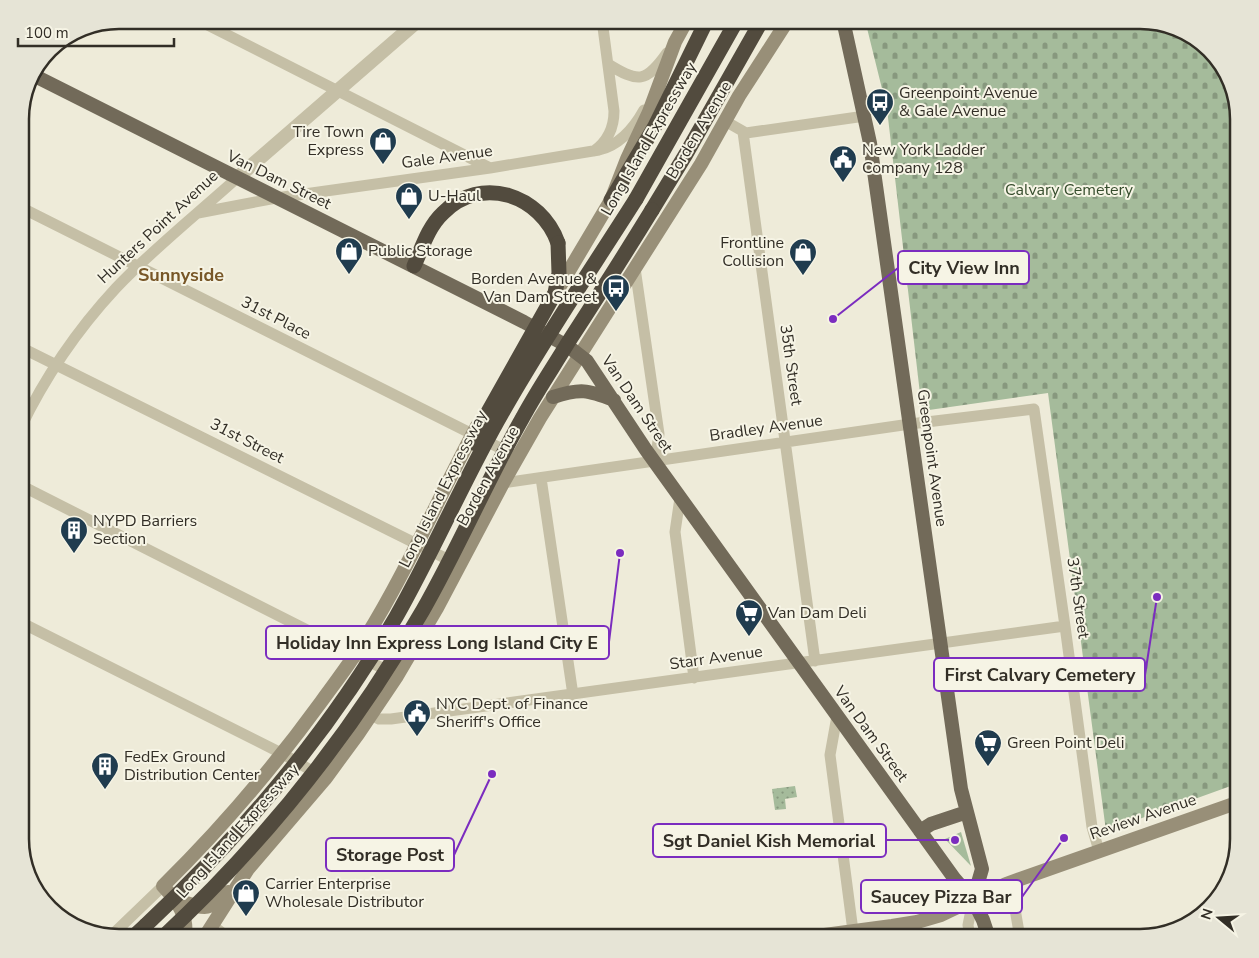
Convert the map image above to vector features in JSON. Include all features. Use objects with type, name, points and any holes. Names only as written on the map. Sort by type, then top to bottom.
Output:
[{"type":"highway","points":[[611,200],[655,126],[703,29]]},
{"type":"highway","name":"Long Island Expressway","points":[[141,929],[224,848],[251,818],[308,748],[350,689],[383,638],[512,396],[636,199],[732,29]]},
{"type":"highway","name":"Long Island Expressway","points":[[171,929],[227,874],[275,821],[321,764],[396,655],[433,593],[524,414],[652,210],[757,29]]},
{"type":"highway","points":[[734,70],[765,29]]},
{"type":"highway","points":[[414,266],[438,218],[457,201],[477,193],[500,194],[516,198],[528,204],[546,220],[558,244],[560,272],[555,293],[487,414],[449,517]]},
{"type":"main road","points":[[663,75],[675,42],[682,29]]},
{"type":"main road","name":"Borden Avenue","points":[[210,929],[238,883],[259,855],[325,779],[398,676],[553,397],[701,164],[725,121],[782,29]]},
{"type":"main road","name":"Greenpoint Avenue","points":[[845,29],[865,116],[961,789],[982,869],[973,900]]},
{"type":"main road","name":"Borden Avenue","points":[[163,886],[233,814],[283,754],[355,654],[418,544],[473,434],[611,200],[663,75]]},
{"type":"main road","name":"Van Dam Street","points":[[39,78],[535,328],[587,361],[680,498],[798,663],[954,878],[973,900]]},
{"type":"main road","points":[[553,397],[586,390],[614,400]]},
{"type":"main road","name":"Review Avenue","points":[[867,929],[917,922],[948,912],[1006,884],[1230,805]]},
{"type":"main road","points":[[920,831],[930,824],[967,812]]},
{"type":"main road","points":[[176,899],[200,908],[207,908],[238,883]]},
{"type":"main road","points":[[163,886],[176,899],[212,925]]},
{"type":"main road","points":[[176,899],[182,912],[184,929]]},
{"type":"main road","points":[[973,900],[985,929]]},
{"type":"street","points":[[216,29],[490,168]]},
{"type":"street","name":"Hunters Point Avenue","points":[[29,412],[56,364],[96,310],[138,266],[408,29]]},
{"type":"street","points":[[592,152],[607,138],[613,122],[614,111],[603,29]]},
{"type":"street","points":[[608,64],[627,75],[636,77],[646,76],[658,67],[675,42]]},
{"type":"street","name":"Gale Avenue","points":[[198,213],[276,198],[490,168],[592,152],[610,147],[626,135],[641,116],[663,75]]},
{"type":"street","points":[[725,121],[743,132],[771,130],[865,116]]},
{"type":"street","name":"35th Street","points":[[743,132],[815,661]]},
{"type":"street","name":"31st Place","points":[[29,212],[518,457]]},
{"type":"street","points":[[636,268],[659,434],[655,462]]},
{"type":"street","name":"31st Street","points":[[29,350],[460,565]]},
{"type":"street","name":"Bradley Avenue","points":[[504,483],[910,424],[1034,409]]},
{"type":"street","name":"37th Street","points":[[1034,409],[1066,626],[1092,827],[1099,851]]},
{"type":"street","points":[[541,478],[573,694]]},
{"type":"street","points":[[29,490],[398,676]]},
{"type":"street","points":[[680,498],[675,532],[694,678]]},
{"type":"street","name":"Starr Avenue","points":[[371,715],[379,719],[391,719],[1066,626]]},
{"type":"street","points":[[29,627],[283,754],[325,779]]},
{"type":"street","points":[[837,716],[830,755],[853,929]]},
{"type":"street","points":[[1006,884],[1015,909],[1018,929]]},
{"type":"street","name":"Borden Avenue","points":[[118,929],[163,886]]},
{"type":"street","name":"Greenpoint Avenue","points":[[969,929],[973,900]]},
{"type":"street","points":[[212,925],[217,929]]},
{"type":"green space","name":"Calvary Cemetery","points":[[867,29],[1158,30],[1175,36],[1195,47],[1212,64],[1221,79],[1229,101],[1230,113],[1230,786],[1106,831],[1048,393],[922,411],[887,109]]},
{"type":"green space","points":[[795,786],[797,797],[785,799],[786,809],[775,810],[772,789]]},
{"type":"green space","points":[[961,832],[971,866],[945,839]]},
{"type":"place","name":"Greenpoint Avenue & Gale Avenue","points":[[880,126]]},
{"type":"place","name":"Tire Town Express","points":[[383,165]]},
{"type":"place","name":"New York Ladder Company 128","points":[[843,183]]},
{"type":"place","name":"U-Haul","points":[[409,220]]},
{"type":"place","name":"Public Storage","points":[[349,275]]},
{"type":"place","name":"Frontline Collision","points":[[803,276]]},
{"type":"place","name":"Borden Avenue & Van Dam Street","points":[[616,312]]},
{"type":"place","name":"City View Inn","points":[[833,319]]},
{"type":"place","name":"Holiday Inn Express Long Island City E","points":[[620,553]]},
{"type":"place","name":"NYPD Barriers Section","points":[[74,554]]},
{"type":"place","name":"First Calvary Cemetery","points":[[1157,597]]},
{"type":"place","name":"Van Dam Deli","points":[[749,637]]},
{"type":"place","name":"NYC Dept. of Finance Sheriff's Office","points":[[417,737]]},
{"type":"place","name":"Green Point Deli","points":[[988,767]]},
{"type":"place","name":"Storage Post","points":[[492,774]]},
{"type":"place","name":"FedEx Ground Distribution Center","points":[[105,790]]},
{"type":"place","name":"Saucey Pizza Bar","points":[[1064,838]]},
{"type":"place","name":"Sgt Daniel Kish Memorial","points":[[955,840]]},
{"type":"place","name":"Carrier Enterprise Wholesale Distributor","points":[[246,917]]},
{"type":"district","name":"Sunnyside","points":[[181,275]]}]
